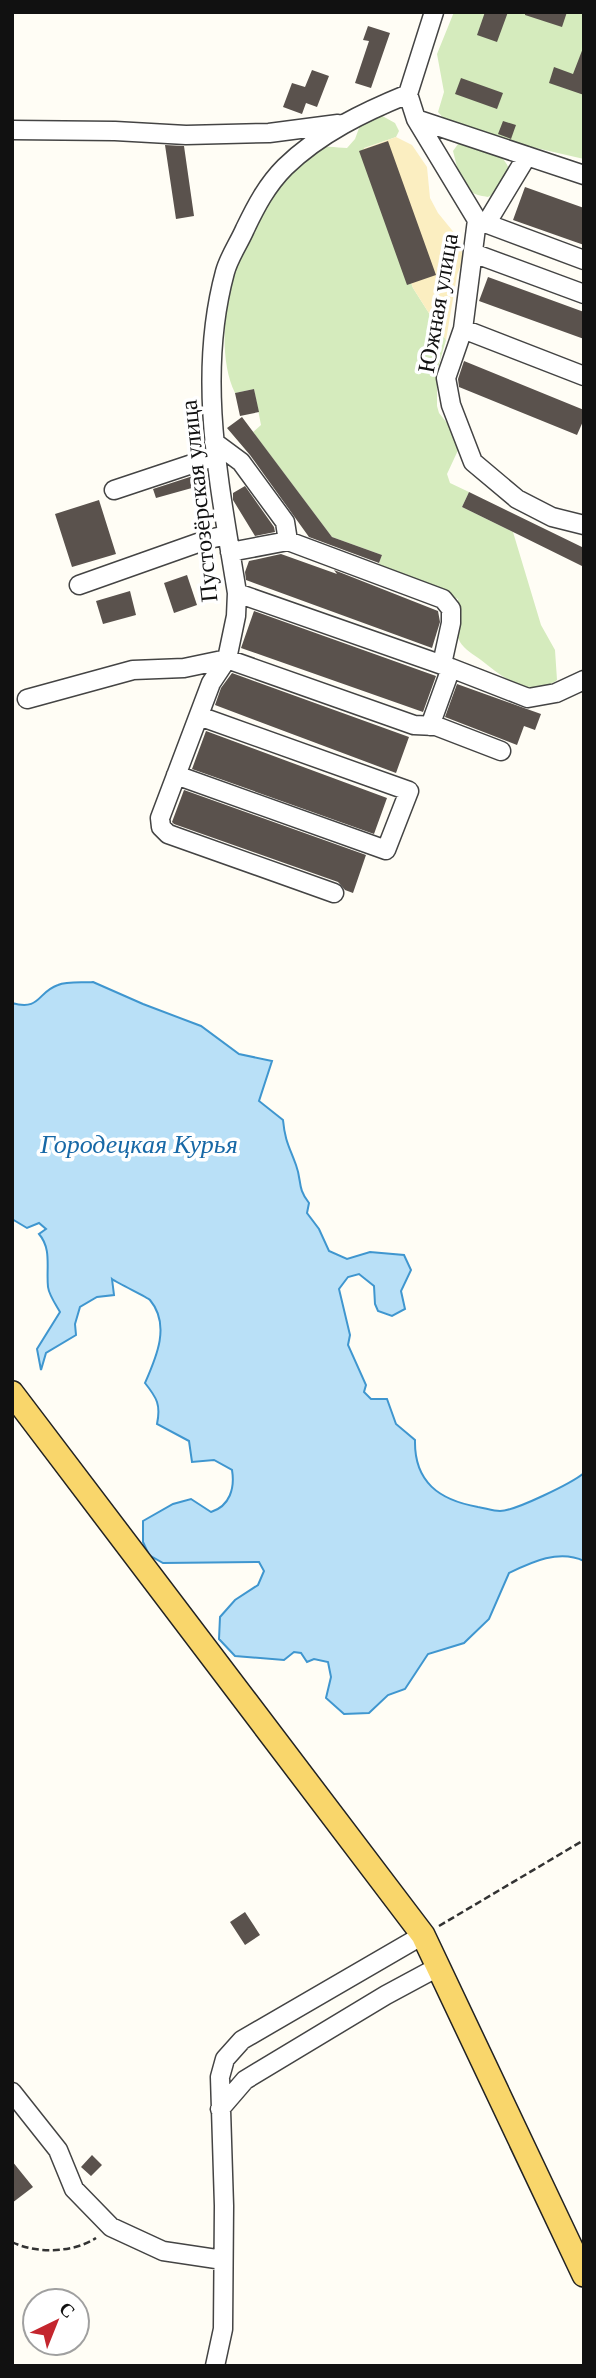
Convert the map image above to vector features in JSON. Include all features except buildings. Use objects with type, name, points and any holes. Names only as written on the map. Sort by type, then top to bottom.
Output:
[{"type":"main road","points":[[12,1393],[423,1935],[584,2275]]},
{"type":"street","points":[[434,12],[408,94],[416,119],[584,175]]},
{"type":"street","name":"Пустозёрская улица","points":[[334,893],[168,834],[161,827],[160,818],[211,683],[227,659],[236,616],[237,593],[212,424],[211,342],[226,270],[261,195],[285,167],[317,140],[365,112],[408,94]]},
{"type":"street","name":"Южная улица","points":[[416,119],[481,222],[472,253],[463,329],[446,378],[451,405],[474,462],[517,499],[552,517],[584,525]]},
{"type":"street","points":[[12,130],[186,135],[269,133],[345,124]]},
{"type":"street","points":[[527,156],[481,222],[584,260]]},
{"type":"street","points":[[472,253],[584,294]]},
{"type":"street","points":[[463,329],[584,376]]},
{"type":"street","points":[[114,490],[215,449],[241,462],[285,522],[288,541]]},
{"type":"street","points":[[79,585],[209,539],[229,544],[288,541],[443,599],[451,609],[451,623],[446,666],[430,726]]},
{"type":"street","points":[[237,593],[446,666],[528,698],[556,693],[584,680]]},
{"type":"street","points":[[27,699],[133,670],[184,668],[227,659],[414,725],[436,726],[501,751]]},
{"type":"street","points":[[176,775],[386,850],[409,791],[199,716]]},
{"type":"street","points":[[215,2366],[223,2329],[220,2077],[225,2059],[242,2040],[423,1935]]},
{"type":"street","points":[[220,2109],[245,2080],[386,1995],[438,1968]]},
{"type":"street","points":[[12,2092],[58,2150],[74,2189],[111,2227],[163,2251],[223,2260]]},
{"type":"path","points":[[423,1935],[584,1840]]},
{"type":"path","points":[[12,2242],[45,2251],[76,2247],[92,2241],[111,2227]]},
{"type":"green space","points":[[454,12],[584,12],[584,159],[510,142],[447,122],[438,112],[444,92],[437,54]]},
{"type":"green space","points":[[377,113],[395,123],[399,131],[396,137],[364,148],[413,288],[446,340],[437,371],[437,406],[439,413],[455,433],[460,446],[447,474],[450,483],[469,492],[462,507],[513,532],[541,625],[555,650],[557,680],[547,686],[537,688],[517,684],[464,647],[457,632],[458,599],[377,569],[382,555],[332,537],[253,432],[261,425],[254,389],[235,393],[230,380],[225,351],[227,304],[238,262],[256,223],[297,165],[311,153],[325,147],[347,148],[355,139],[362,120]]},
{"type":"green space","points":[[458,144],[489,149],[507,164],[510,171],[490,196],[475,194],[464,185],[453,151]]},
{"type":"sand","points":[[396,137],[412,145],[427,167],[430,198],[438,213],[460,240],[463,260],[457,275],[446,340],[413,288],[363,149]]},
{"type":"water","name":"Городецкая Курья","points":[[93,982],[201,1026],[239,1054],[272,1061],[259,1101],[283,1120],[301,1189],[309,1203],[307,1213],[319,1229],[329,1251],[347,1259],[370,1252],[404,1255],[411,1270],[401,1291],[405,1309],[392,1316],[378,1311],[374,1286],[359,1274],[348,1277],[339,1289],[350,1335],[348,1345],[366,1385],[364,1392],[371,1399],[387,1399],[396,1424],[415,1440],[419,1467],[432,1487],[464,1504],[500,1511],[543,1496],[584,1473],[584,1561],[565,1556],[546,1558],[509,1573],[489,1619],[464,1643],[428,1654],[405,1689],[388,1695],[369,1713],[344,1714],[326,1698],[331,1677],[328,1662],[314,1659],[307,1662],[301,1653],[294,1652],[284,1660],[235,1656],[219,1639],[220,1617],[235,1600],[258,1585],[264,1571],[259,1562],[163,1563],[149,1555],[143,1542],[143,1521],[173,1504],[191,1499],[211,1512],[227,1501],[232,1490],[233,1477],[232,1470],[214,1460],[192,1462],[189,1441],[157,1424],[157,1402],[145,1383],[157,1352],[161,1331],[160,1320],[150,1300],[112,1279],[114,1295],[97,1297],[80,1307],[75,1324],[76,1335],[46,1353],[41,1370],[37,1349],[60,1312],[49,1290],[46,1246],[39,1234],[46,1229],[39,1223],[27,1228],[12,1219],[12,1003],[28,1005],[51,988],[62,984]]}]
